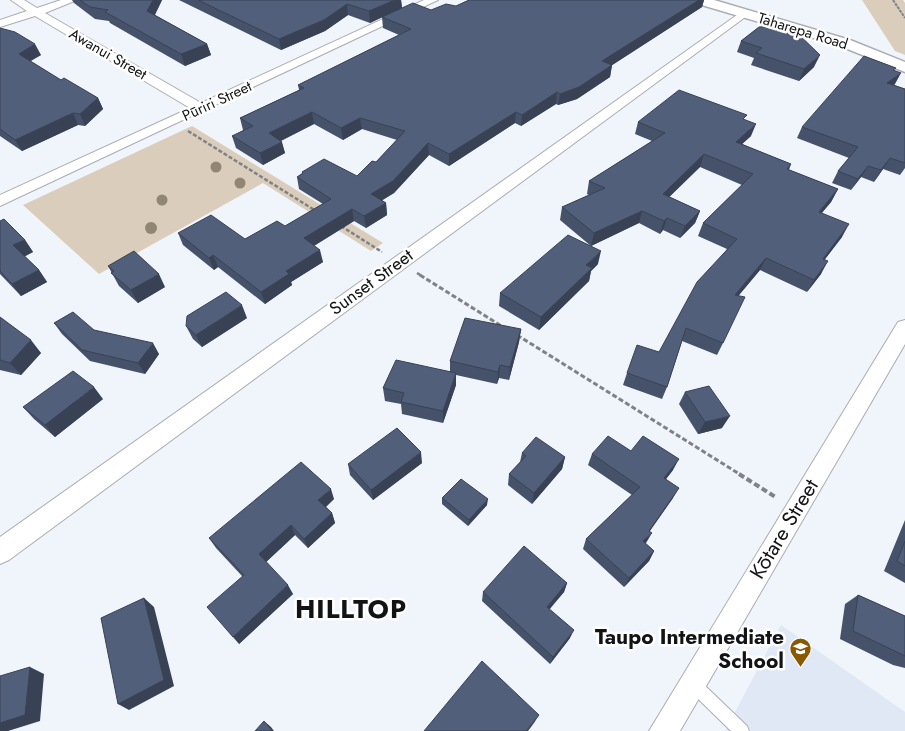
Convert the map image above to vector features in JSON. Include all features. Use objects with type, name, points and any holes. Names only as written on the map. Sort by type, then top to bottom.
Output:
[{"type":"street","name":"Awanui Street","points":[[16,0],[200,108]]},
{"type":"street","points":[[0,24],[72,0]]},
{"type":"street","name":"Pūriri Street","points":[[0,201],[433,0]]},
{"type":"street","name":"Taharepa Road","points":[[700,0],[845,43],[905,67]]},
{"type":"street","name":"Sunset Street","points":[[0,552],[744,13]]},
{"type":"street","name":"Kōtare Street","points":[[664,731],[905,327]]},
{"type":"lane","points":[[692,683],[742,731]]},
{"type":"path","points":[[893,0],[905,18]]},
{"type":"path","points":[[173,121],[324,215]]},
{"type":"path","points":[[340,226],[796,509]]},
{"type":"shaded area","points":[[862,0],[903,0],[905,3],[905,55],[895,51]]},
{"type":"shaded area","points":[[192,126],[383,243],[371,251],[263,183],[99,274],[23,205]]},
{"type":"shaded area","name":"Taupo Intermediate School","points":[[781,625],[905,712],[905,731],[725,731]]},
{"type":"building","points":[[80,0],[153,0],[147,11],[207,44],[181,54],[105,12],[108,10],[90,7]]},
{"type":"building","points":[[198,0],[395,0],[369,11],[347,4],[324,20],[279,39]]},
{"type":"building","points":[[469,0],[699,0],[602,61],[612,65],[579,87],[560,94],[557,92],[522,115],[516,112],[449,154],[428,143],[393,181],[371,194],[386,203],[364,216],[352,209],[304,238],[320,250],[286,271],[289,274],[261,292],[213,255],[209,258],[178,233],[211,215],[245,239],[277,221],[285,226],[331,199],[297,177],[324,159],[357,176],[372,161],[376,162],[405,131],[360,118],[341,128],[312,112],[269,133],[282,142],[260,153],[232,136],[253,126],[240,118],[304,88],[298,85],[411,29],[382,17],[413,3],[431,10],[446,4],[456,6]]},
{"type":"building","points":[[790,26],[820,55],[804,69],[756,53],[762,48],[741,41],[759,27]]},
{"type":"building","points":[[0,28],[15,32],[35,44],[19,54],[61,80],[64,78],[98,98],[80,114],[73,113],[15,140],[0,129]]},
{"type":"building","points":[[864,56],[896,68],[893,70],[901,73],[887,83],[905,89],[905,163],[890,158],[881,170],[868,166],[858,179],[838,171],[858,147],[802,127]]},
{"type":"building","points":[[679,90],[747,115],[743,119],[756,124],[736,142],[791,164],[787,169],[838,189],[819,212],[849,224],[823,259],[828,261],[814,280],[766,258],[735,295],[745,297],[723,343],[686,328],[667,387],[627,373],[637,345],[659,352],[697,282],[737,239],[703,223],[753,174],[704,154],[663,194],[700,211],[685,226],[667,218],[664,221],[642,211],[594,233],[562,207],[605,188],[589,181],[665,133],[638,122]]},
{"type":"building","points":[[4,219],[25,240],[13,245],[39,270],[12,284],[0,271],[0,221]]},
{"type":"building","points":[[568,235],[601,251],[586,265],[592,268],[541,317],[500,293]]},
{"type":"building","points":[[134,251],[159,274],[131,290],[111,273],[114,271],[108,266]]},
{"type":"building","points":[[226,292],[242,305],[196,335],[186,326],[187,316]]},
{"type":"building","points":[[73,312],[94,330],[153,343],[138,363],[82,350],[54,323]]},
{"type":"building","points":[[0,317],[31,340],[10,363],[0,360]]},
{"type":"building","points":[[465,318],[521,329],[510,367],[500,365],[498,372],[450,361]]},
{"type":"building","points":[[396,360],[456,373],[443,411],[401,402],[404,393],[383,388]]},
{"type":"building","points":[[73,371],[94,387],[45,425],[23,407]]},
{"type":"building","points":[[709,386],[730,416],[705,422],[685,392]]},
{"type":"building","points":[[397,428],[421,452],[371,490],[348,464]]},
{"type":"building","points":[[608,436],[631,451],[643,436],[679,459],[664,478],[679,488],[649,531],[652,533],[643,541],[654,551],[629,578],[586,539],[640,487],[592,454]]},
{"type":"building","points":[[536,437],[565,457],[534,493],[509,474],[526,456],[522,453]]},
{"type":"building","points":[[301,462],[331,489],[318,500],[332,513],[304,539],[291,525],[259,554],[288,585],[233,637],[207,607],[244,575],[209,538]]},
{"type":"building","points":[[461,479],[488,499],[469,520],[442,498]]},
{"type":"building","points":[[905,541],[905,566],[897,561]]},
{"type":"building","points":[[524,546],[567,583],[547,607],[574,630],[553,657],[483,592]]},
{"type":"building","points":[[858,595],[905,616],[905,656],[853,631]]},
{"type":"building","points":[[144,598],[164,680],[118,704],[101,618]]},
{"type":"building","points":[[482,661],[539,715],[526,731],[424,731]]},
{"type":"building","points":[[30,667],[25,715],[0,723],[0,676]]},
{"type":"building","points":[[264,721],[272,731],[255,731]]},
{"type":"place","name":"Taupo Intermediate School","points":[[800,668]]},
{"type":"district","name":"HILLTOP","points":[[351,609]]}]
